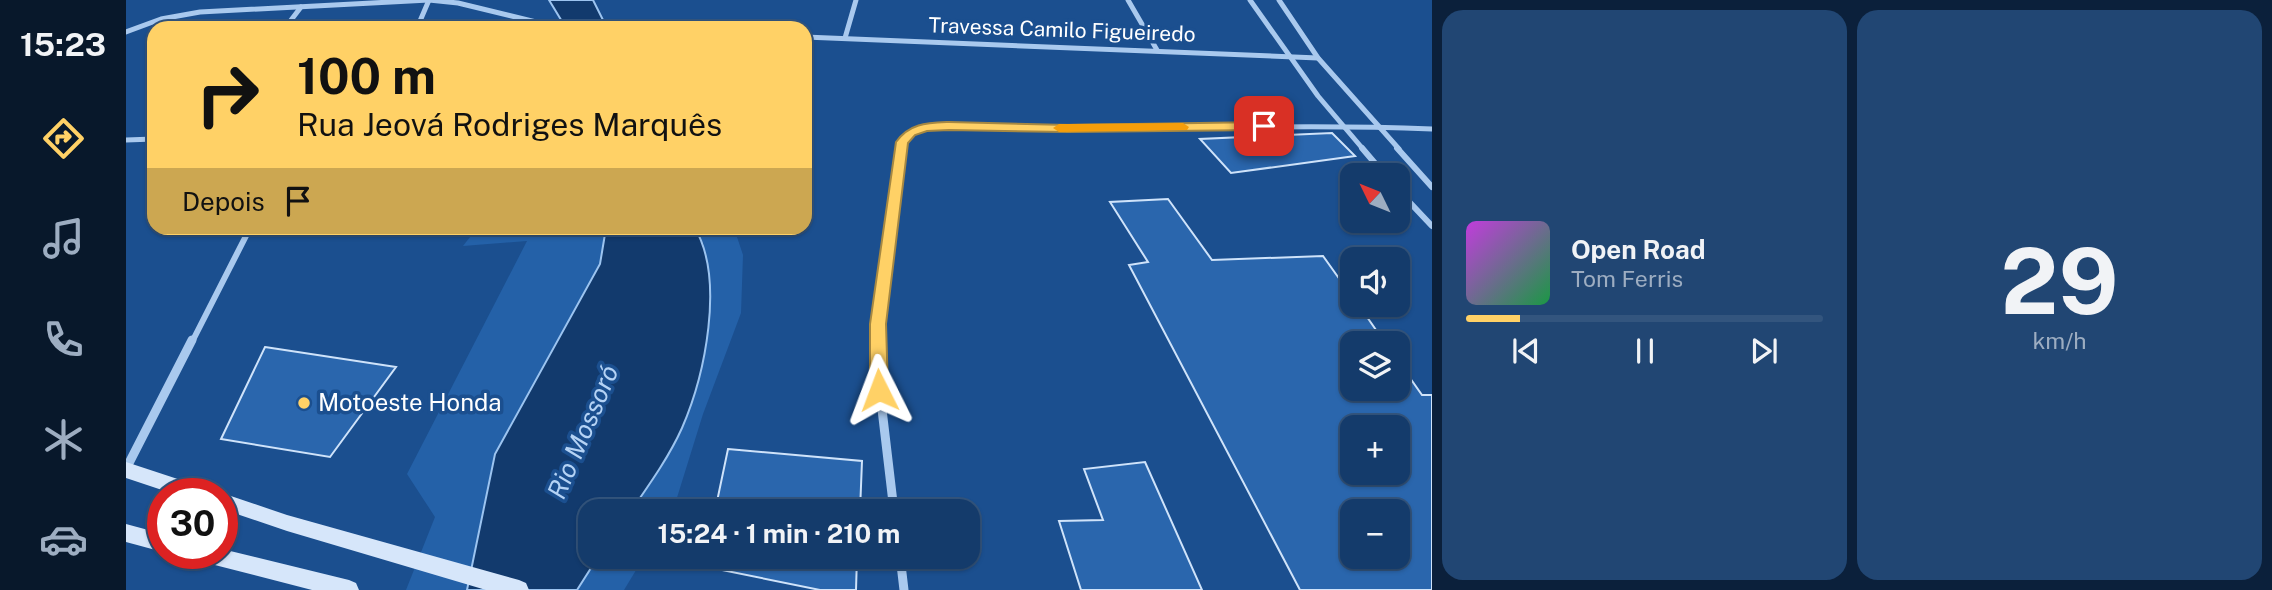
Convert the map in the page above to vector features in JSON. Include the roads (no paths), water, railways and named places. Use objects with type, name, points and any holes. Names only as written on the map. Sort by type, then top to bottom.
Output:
[{"type":"main road","points":[[126,469],[153,478]]},
{"type":"main road","points":[[238,506],[286,523],[519,590]]},
{"type":"main road","points":[[126,533],[147,539]]},
{"type":"main road","points":[[238,562],[349,590]]},
{"type":"street","points":[[420,21],[429,0]]},
{"type":"street","points":[[156,21],[200,12],[429,0],[458,1],[532,21]]},
{"type":"street","points":[[845,37],[856,0]]},
{"type":"street","points":[[1128,0],[1157,50]]},
{"type":"street","points":[[1250,0],[1289,57],[1341,125],[1374,163]]},
{"type":"street","points":[[1279,0],[1318,58],[1432,187]]},
{"type":"street","points":[[290,21],[301,7]]},
{"type":"street","points":[[126,32],[147,24]]},
{"type":"street","name":"Travessa Camilo Figueiredo","points":[[812,37],[1318,58]]},
{"type":"street","points":[[893,499],[877,367],[878,324],[902,142],[910,132],[925,127],[949,126],[1081,128],[1341,125],[1432,129]]},
{"type":"street","points":[[126,140],[147,139]]},
{"type":"street","points":[[1410,203],[1432,226]]},
{"type":"street","points":[[126,469],[246,235]]},
{"type":"street","points":[[902,569],[904,590]]},
{"type":"water","points":[[549,0],[593,0],[604,21],[562,21]]},
{"type":"water","name":"Rio Mossoró","points":[[605,235],[698,235],[709,274],[710,300],[704,355],[690,406],[671,450],[639,499],[578,499],[578,569],[590,569],[577,590],[467,590],[495,454],[600,264]]},
{"type":"place","name":"Motoeste Honda","points":[[304,403]]}]
